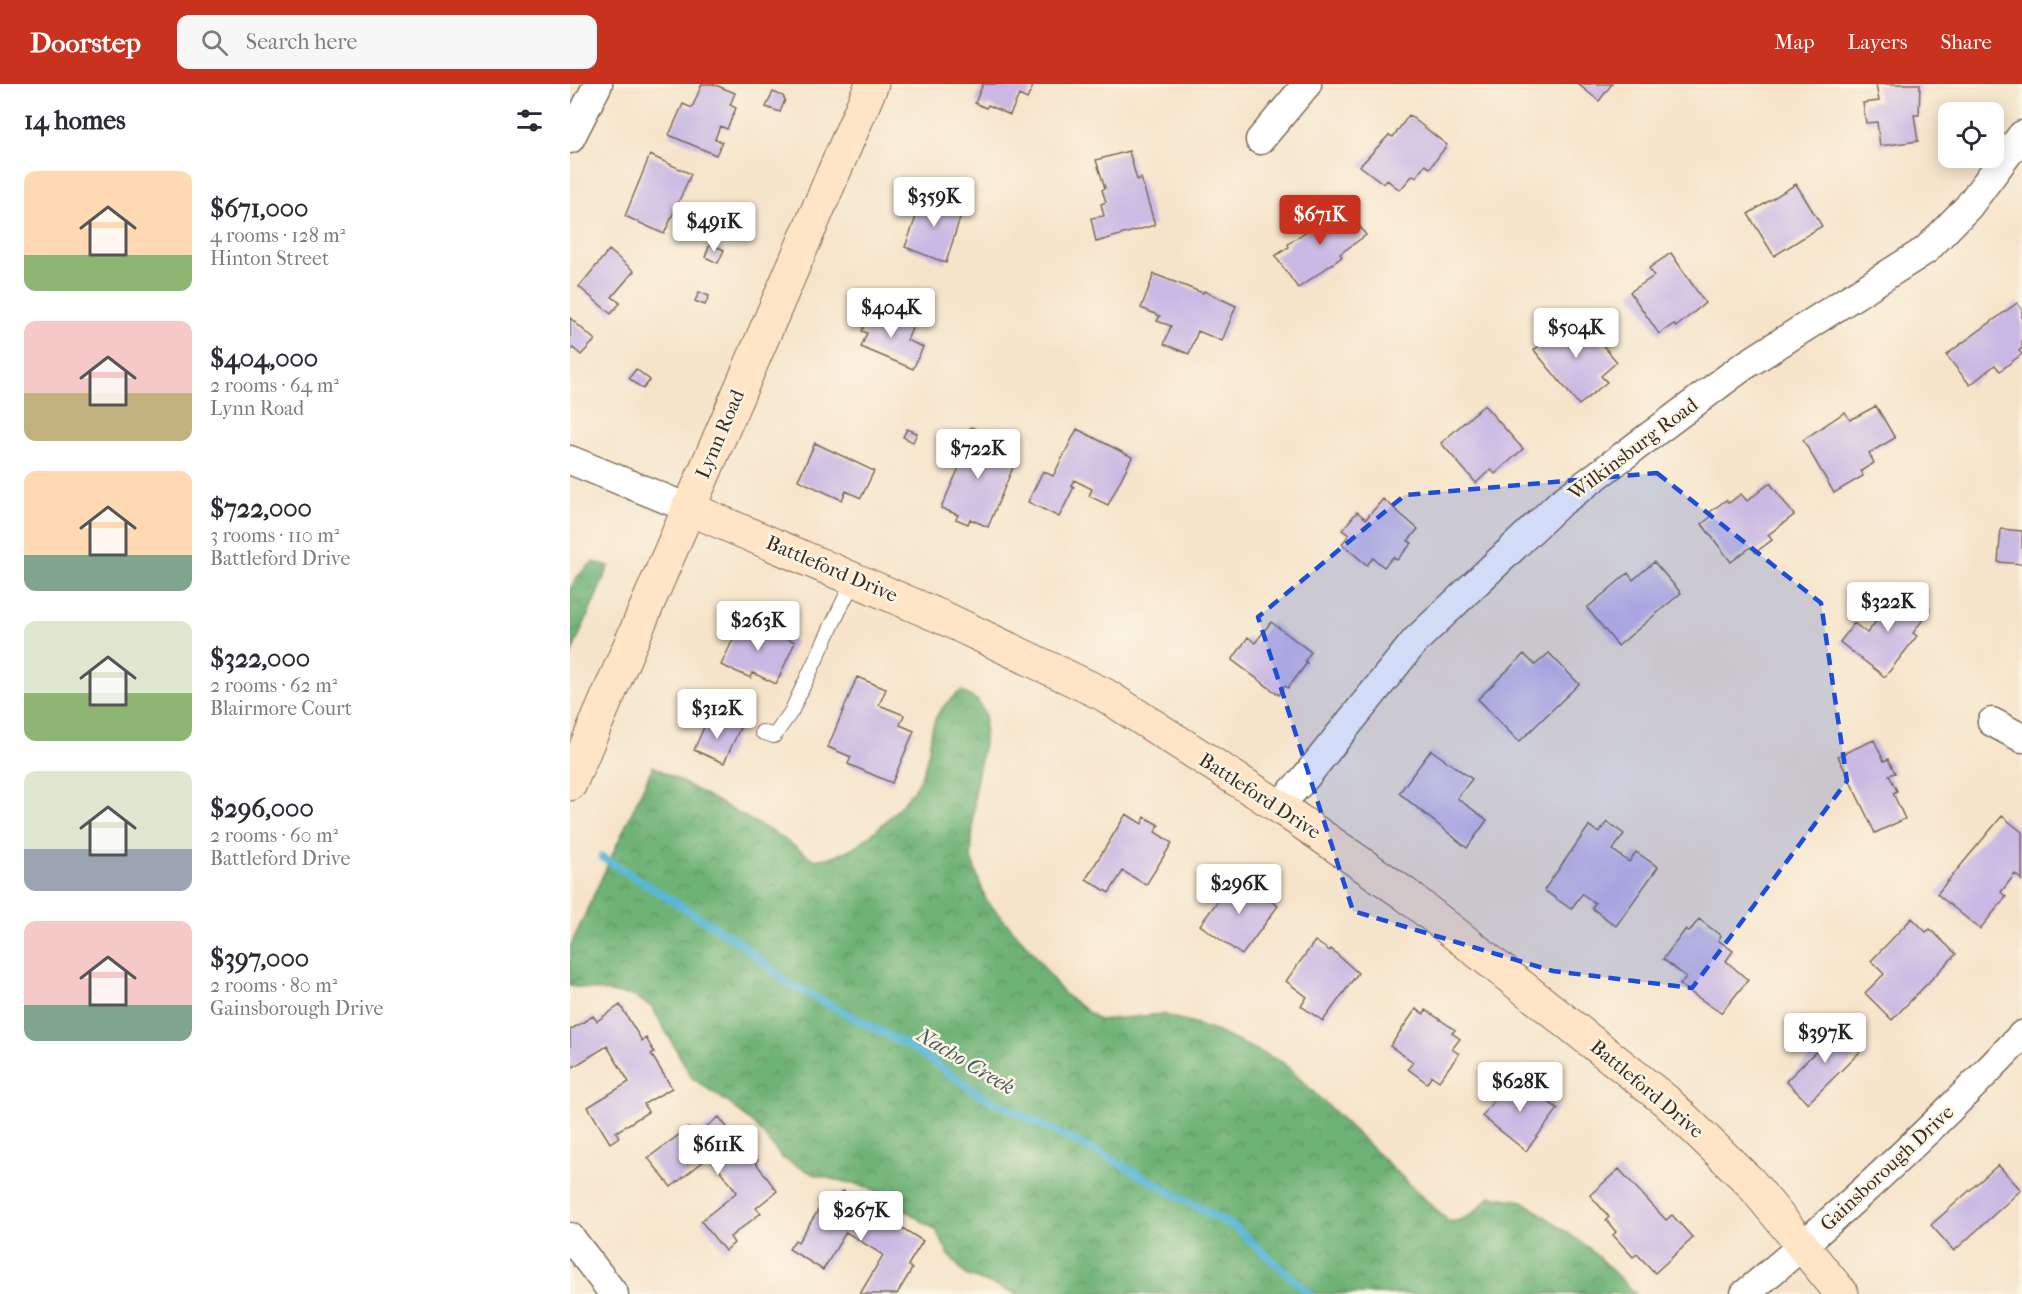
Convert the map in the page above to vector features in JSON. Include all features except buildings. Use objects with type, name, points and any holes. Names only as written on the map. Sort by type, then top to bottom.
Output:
[{"type":"street","points":[[570,139],[597,84]]},
{"type":"street","name":"Lynn Road","points":[[570,784],[872,84]]},
{"type":"street","points":[[1260,140],[1307,84]]},
{"type":"street","name":"Wilkinsburg Road","points":[[1278,806],[1304,779],[1415,641],[1558,504],[1741,368],[1926,250],[1968,207],[2022,135]]},
{"type":"street","name":"Battleford Drive","points":[[570,460],[946,619],[1105,695],[1278,806],[1405,894],[1665,1100],[1750,1182],[1842,1294]]},
{"type":"street","points":[[1992,722],[2022,738]]},
{"type":"street","name":"Gainsborough Drive","points":[[1745,1294],[1803,1246],[1922,1137],[2022,1035]]},
{"type":"street","points":[[570,1237],[614,1294]]},
{"type":"lane","points":[[762,732],[774,736],[790,712],[854,579]]},
{"type":"highlighted area","points":[[1657,473],[1821,603],[1847,781],[1692,988],[1553,971],[1353,911],[1258,617],[1405,495]]},
{"type":"green space","points":[[593,562],[609,566],[570,657],[570,589],[579,575]]},
{"type":"green space","points":[[961,691],[977,700],[985,714],[984,743],[975,788],[971,858],[986,900],[1032,951],[1063,993],[1099,1020],[1163,1014],[1215,1031],[1282,1062],[1448,1221],[1461,1220],[1476,1210],[1490,1196],[1523,1201],[1589,1248],[1636,1294],[1017,1294],[966,1275],[949,1255],[936,1230],[871,1188],[815,1175],[782,1158],[758,1128],[730,1104],[692,1078],[652,1007],[634,996],[570,986],[570,947],[653,766],[776,834],[815,860],[832,856],[852,848],[875,831],[908,797],[926,763],[934,721],[939,711]]},
{"type":"waterway","name":"Nacho Creek","points":[[602,857],[742,944],[786,982],[916,1050],[980,1095],[1105,1156],[1236,1228],[1310,1294]]}]
